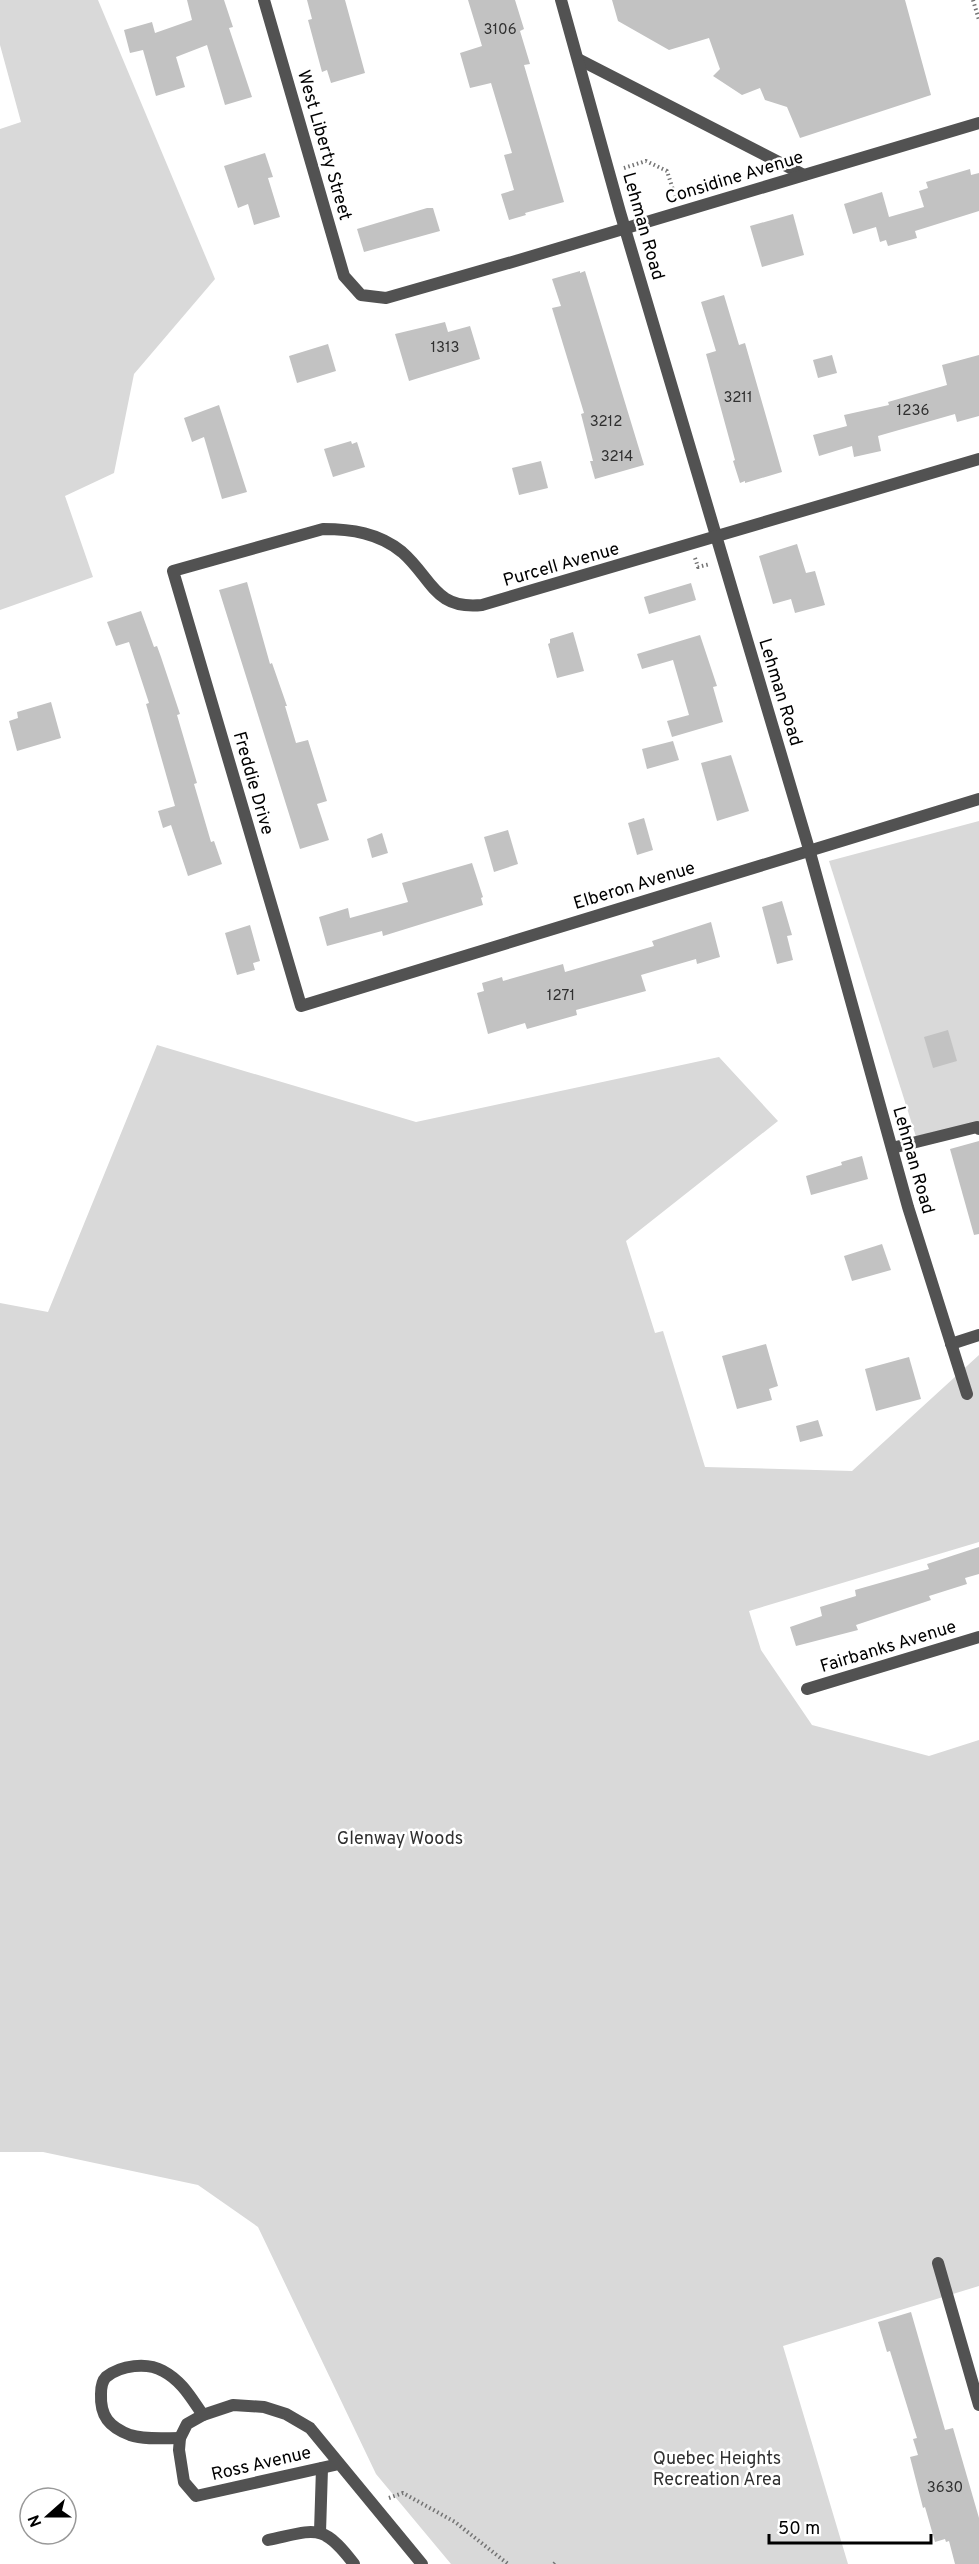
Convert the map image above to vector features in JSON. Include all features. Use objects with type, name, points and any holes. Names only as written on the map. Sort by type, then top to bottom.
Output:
[{"type":"street","name":"West Liberty Street","points":[[264,0],[344,276],[361,295]]},
{"type":"street","name":"Lehman Road","points":[[561,0],[625,228],[809,849],[892,1148],[967,1394]]},
{"type":"street","points":[[578,59],[804,175]]},
{"type":"street","name":"Considine Avenue","points":[[361,295],[386,297],[979,123]]},
{"type":"street","name":"Purcell Avenue","points":[[173,571],[323,529],[343,529],[363,532],[400,550],[415,564],[434,591],[445,600],[470,607],[716,538],[979,459]]},
{"type":"street","name":"Freddie Drive","points":[[173,571],[300,1006]]},
{"type":"street","name":"Elberon Avenue","points":[[300,1006],[979,799]]},
{"type":"street","points":[[892,1148],[977,1127],[979,1129]]},
{"type":"street","points":[[951,1344],[979,1335]]},
{"type":"street","name":"Fairbanks Avenue","points":[[807,1689],[979,1637]]},
{"type":"street","points":[[938,2263],[979,2405]]},
{"type":"street","points":[[180,2438],[132,2436],[106,2420],[100,2407],[101,2386],[105,2378],[122,2369],[139,2365],[162,2370],[182,2385],[203,2415]]},
{"type":"street","name":"Ross Avenue","points":[[339,2464],[196,2496],[184,2482],[179,2450],[180,2438],[187,2424],[203,2415],[233,2405],[264,2407],[286,2414],[310,2428],[422,2564]]},
{"type":"street","points":[[320,2532],[322,2468]]},
{"type":"street","points":[[268,2540],[308,2532],[320,2532],[335,2540],[354,2564]]},
{"type":"path","points":[[973,0],[979,20]]},
{"type":"path","points":[[624,168],[646,161],[667,171],[675,196]]},
{"type":"path","points":[[388,2498],[404,2493],[455,2522],[508,2564]]},
{"type":"green space","points":[[0,0],[98,0],[215,279],[134,374],[114,473],[65,496],[93,577],[0,610],[0,129],[21,122],[0,45]]},
{"type":"green space","points":[[979,821],[979,1131],[917,1140],[829,861]]},
{"type":"green space","name":"Glenway Woods","points":[[157,1045],[416,1122],[719,1057],[778,1121],[626,1241],[655,1333],[663,1331],[705,1467],[852,1471],[979,1355],[979,1542],[749,1611],[761,1650],[812,1725],[929,1756],[979,1740],[979,2286],[783,2346],[848,2564],[451,2564],[376,2474],[258,2227],[198,2185],[43,2152],[0,2152],[0,1303],[48,1312]]},
{"type":"building","points":[[187,0],[224,0],[233,27],[229,28],[252,97],[225,105],[207,45],[176,57],[185,87],[156,96],[143,50],[130,53],[124,30],[152,22],[155,33],[192,20]]},
{"type":"building","points":[[307,0],[345,0],[365,73],[331,83],[327,70],[322,72],[308,20],[312,19]]},
{"type":"building","points":[[468,0],[515,0],[524,29],[520,31],[530,64],[524,65],[564,202],[509,220],[501,194],[514,190],[504,155],[512,153],[491,83],[470,88],[460,53],[482,46]]},
{"type":"building","points":[[612,0],[905,0],[931,95],[800,138],[787,107],[765,100],[760,88],[742,95],[713,76],[720,69],[709,38],[669,50],[618,21]]},
{"type":"building","points":[[265,153],[273,177],[268,178],[280,217],[254,225],[248,204],[238,208],[224,166]]},
{"type":"building","points":[[970,169],[971,175],[979,173],[979,211],[915,231],[917,238],[888,246],[886,240],[880,242],[876,227],[853,234],[844,204],[882,192],[889,217],[924,207],[919,191],[928,188],[926,182]]},
{"type":"building","points":[[433,208],[440,231],[364,252],[357,229]]},
{"type":"building","points":[[793,214],[804,255],[762,267],[750,226]]},
{"type":"building","points":[[580,271],[580,273],[585,271],[644,465],[595,479],[590,461],[593,461],[581,414],[584,413],[552,308],[561,306],[552,279]]},
{"type":"building","points":[[724,295],[739,345],[745,343],[782,472],[745,483],[745,481],[740,483],[733,461],[735,460],[706,354],[716,351],[701,302]]},
{"type":"building","points":[[445,322],[448,332],[470,326],[480,359],[409,381],[395,334]]},
{"type":"building","points":[[328,344],[336,371],[297,383],[289,356]]},
{"type":"building","points":[[832,355],[837,373],[818,378],[813,360]]},
{"type":"building","points":[[979,355],[979,416],[957,422],[955,414],[878,436],[881,451],[854,457],[852,446],[819,456],[813,435],[847,426],[844,415],[889,405],[888,402],[947,385],[942,365]]},
{"type":"building","points":[[219,405],[247,492],[222,499],[204,437],[192,442],[184,418]]},
{"type":"building","points":[[351,441],[352,444],[357,442],[365,467],[333,477],[324,449]]},
{"type":"building","points":[[541,461],[548,488],[519,495],[512,468]]},
{"type":"building","points":[[797,544],[806,573],[815,571],[825,605],[795,613],[791,599],[773,604],[759,556]]},
{"type":"building","points":[[247,582],[270,664],[272,663],[287,706],[285,706],[296,743],[308,740],[327,801],[317,804],[329,840],[300,849],[219,590]]},
{"type":"building","points":[[691,583],[696,600],[649,614],[644,597]]},
{"type":"building","points":[[141,611],[154,647],[157,646],[180,714],[177,715],[197,783],[194,784],[211,842],[214,841],[222,864],[188,876],[171,825],[163,828],[158,811],[175,806],[146,704],[149,703],[129,642],[116,646],[107,622]]},
{"type":"building","points":[[573,632],[584,671],[557,678],[548,644],[550,639]]},
{"type":"building","points":[[700,635],[717,686],[713,687],[723,722],[672,737],[667,721],[689,715],[673,660],[642,669],[637,654]]},
{"type":"building","points":[[51,702],[61,738],[17,751],[9,721],[18,718],[17,712]]},
{"type":"building","points":[[673,741],[679,760],[647,769],[642,749]]},
{"type":"building","points":[[731,755],[749,811],[717,821],[701,763]]},
{"type":"building","points":[[644,818],[653,850],[637,855],[628,823]]},
{"type":"building","points":[[508,830],[518,864],[494,872],[484,837]]},
{"type":"building","points":[[382,833],[388,853],[372,858],[367,839]]},
{"type":"building","points":[[472,863],[483,897],[481,898],[483,905],[383,936],[382,931],[327,946],[319,917],[348,908],[350,918],[408,902],[402,883]]},
{"type":"building","points":[[782,901],[792,935],[787,936],[793,960],[777,964],[762,907]]},
{"type":"building","points":[[711,922],[720,957],[697,964],[696,959],[641,975],[646,991],[576,1010],[577,1015],[527,1029],[525,1023],[488,1034],[477,993],[484,991],[482,983],[502,977],[503,981],[563,964],[565,972],[654,946],[652,941]]},
{"type":"building","points":[[250,925],[260,961],[253,963],[255,970],[237,975],[225,933]]},
{"type":"building","points":[[948,1030],[957,1061],[933,1068],[924,1037]]},
{"type":"building","points":[[979,1141],[979,1234],[974,1235],[950,1149]]},
{"type":"building","points":[[862,1156],[868,1179],[811,1195],[806,1176]]},
{"type":"building","points":[[882,1244],[891,1270],[852,1281],[844,1256]]},
{"type":"building","points":[[766,1344],[778,1386],[769,1389],[772,1400],[737,1409],[722,1356]]},
{"type":"building","points":[[909,1357],[921,1399],[876,1411],[865,1369]]},
{"type":"building","points":[[818,1420],[823,1436],[800,1442],[796,1426]]},
{"type":"building","points":[[979,1547],[979,1574],[965,1578],[967,1584],[929,1596],[931,1600],[856,1625],[858,1630],[796,1646],[790,1627],[822,1616],[820,1607],[856,1596],[855,1590],[929,1569],[927,1564]]},
{"type":"building","points":[[911,2312],[945,2430],[953,2428],[979,2518],[979,2564],[955,2564],[949,2541],[946,2542],[945,2539],[935,2542],[925,2507],[923,2508],[910,2457],[918,2455],[913,2439],[917,2438],[890,2351],[887,2352],[878,2322]]},
{"type":"park label","name":"Quebec Heights Recreation Area","points":[[717,2468]]}]
